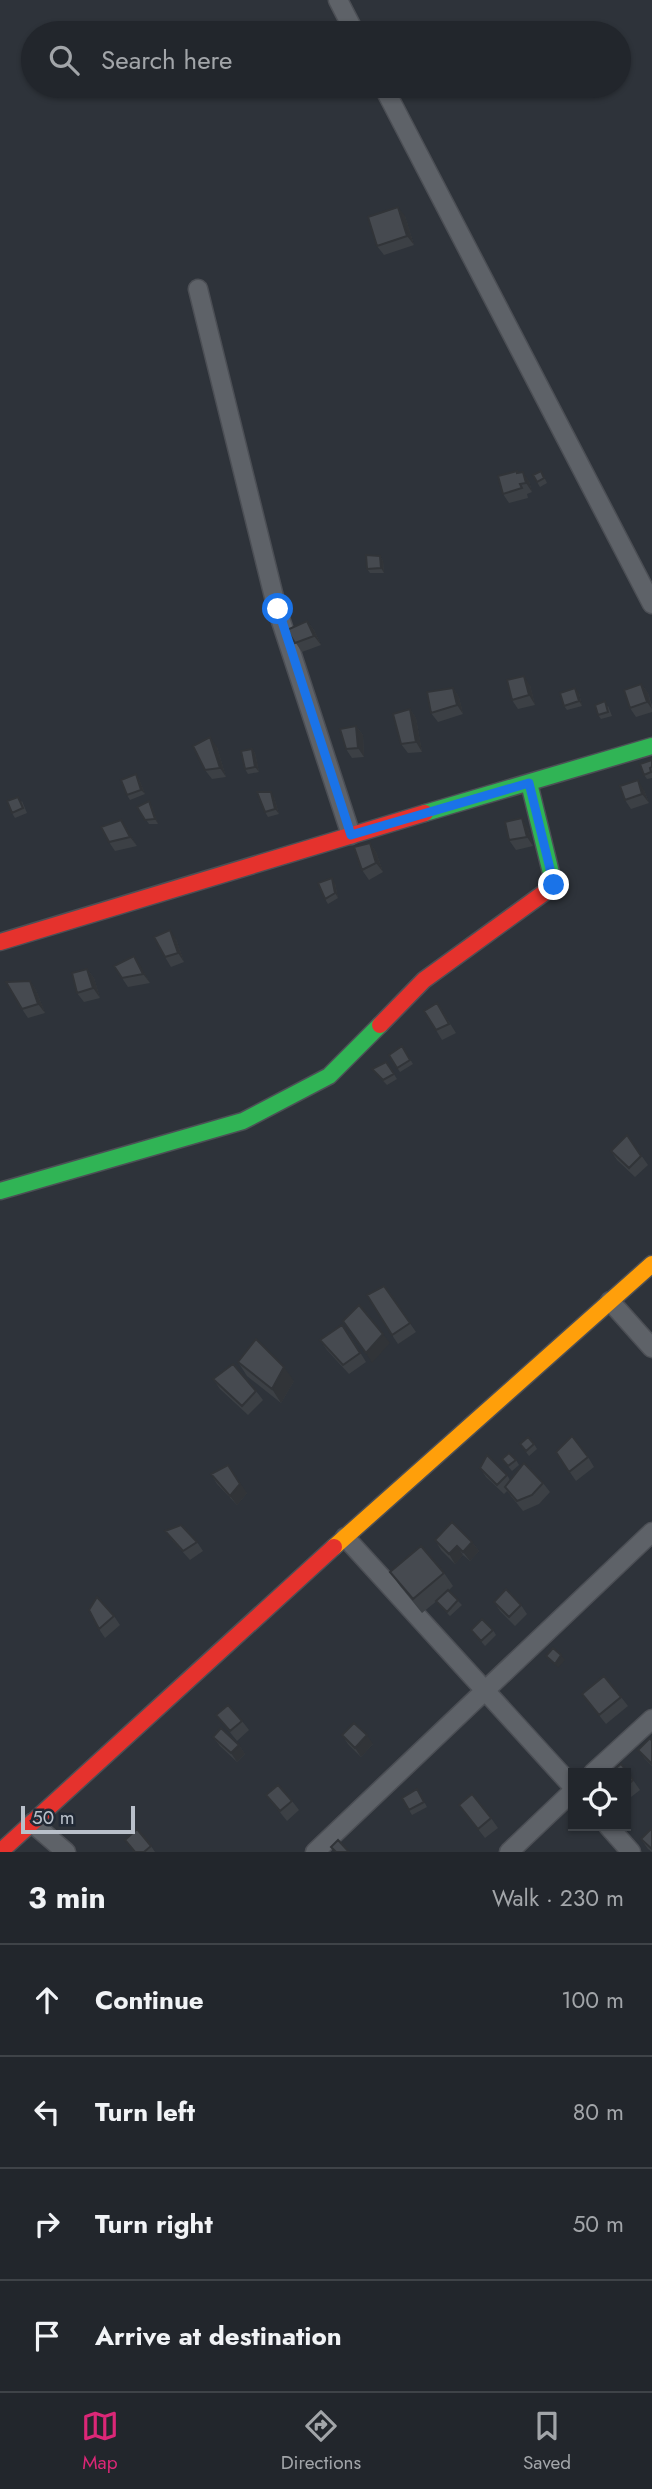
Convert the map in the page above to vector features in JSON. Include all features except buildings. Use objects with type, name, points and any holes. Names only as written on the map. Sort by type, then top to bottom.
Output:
[{"type":"street","points":[[338,0],[349,21]]},
{"type":"street","points":[[389,98],[652,604]]},
{"type":"street","points":[[198,289],[278,609],[351,835]]},
{"type":"street","points":[[0,942],[652,746]]},
{"type":"street","points":[[0,1191],[243,1121],[329,1076],[424,980],[554,885],[529,783]]},
{"type":"street","points":[[0,1852],[345,1537],[652,1264]]},
{"type":"street","points":[[610,1301],[652,1348]]},
{"type":"street","points":[[315,1852],[652,1532]]},
{"type":"street","points":[[345,1537],[568,1783]]},
{"type":"street","points":[[598,1768],[652,1719]]},
{"type":"street","points":[[509,1852],[568,1794]]},
{"type":"street","points":[[32,1823],[66,1852]]},
{"type":"street","points":[[612,1831],[631,1852]]},
{"type":"traffic: fast","points":[[425,813],[652,746]]},
{"type":"traffic: fast","points":[[529,783],[554,885],[548,890]]},
{"type":"traffic: fast","points":[[0,1191],[243,1121],[329,1076],[380,1025]]},
{"type":"traffic: slow","points":[[334,1547],[652,1264]]},
{"type":"traffic: jam","points":[[0,942],[425,813]]},
{"type":"traffic: jam","points":[[380,1025],[424,980],[548,890]]},
{"type":"traffic: jam","points":[[0,1852],[334,1547]]},
{"type":"route","points":[[278,609],[351,835],[529,783],[554,885]]}]
